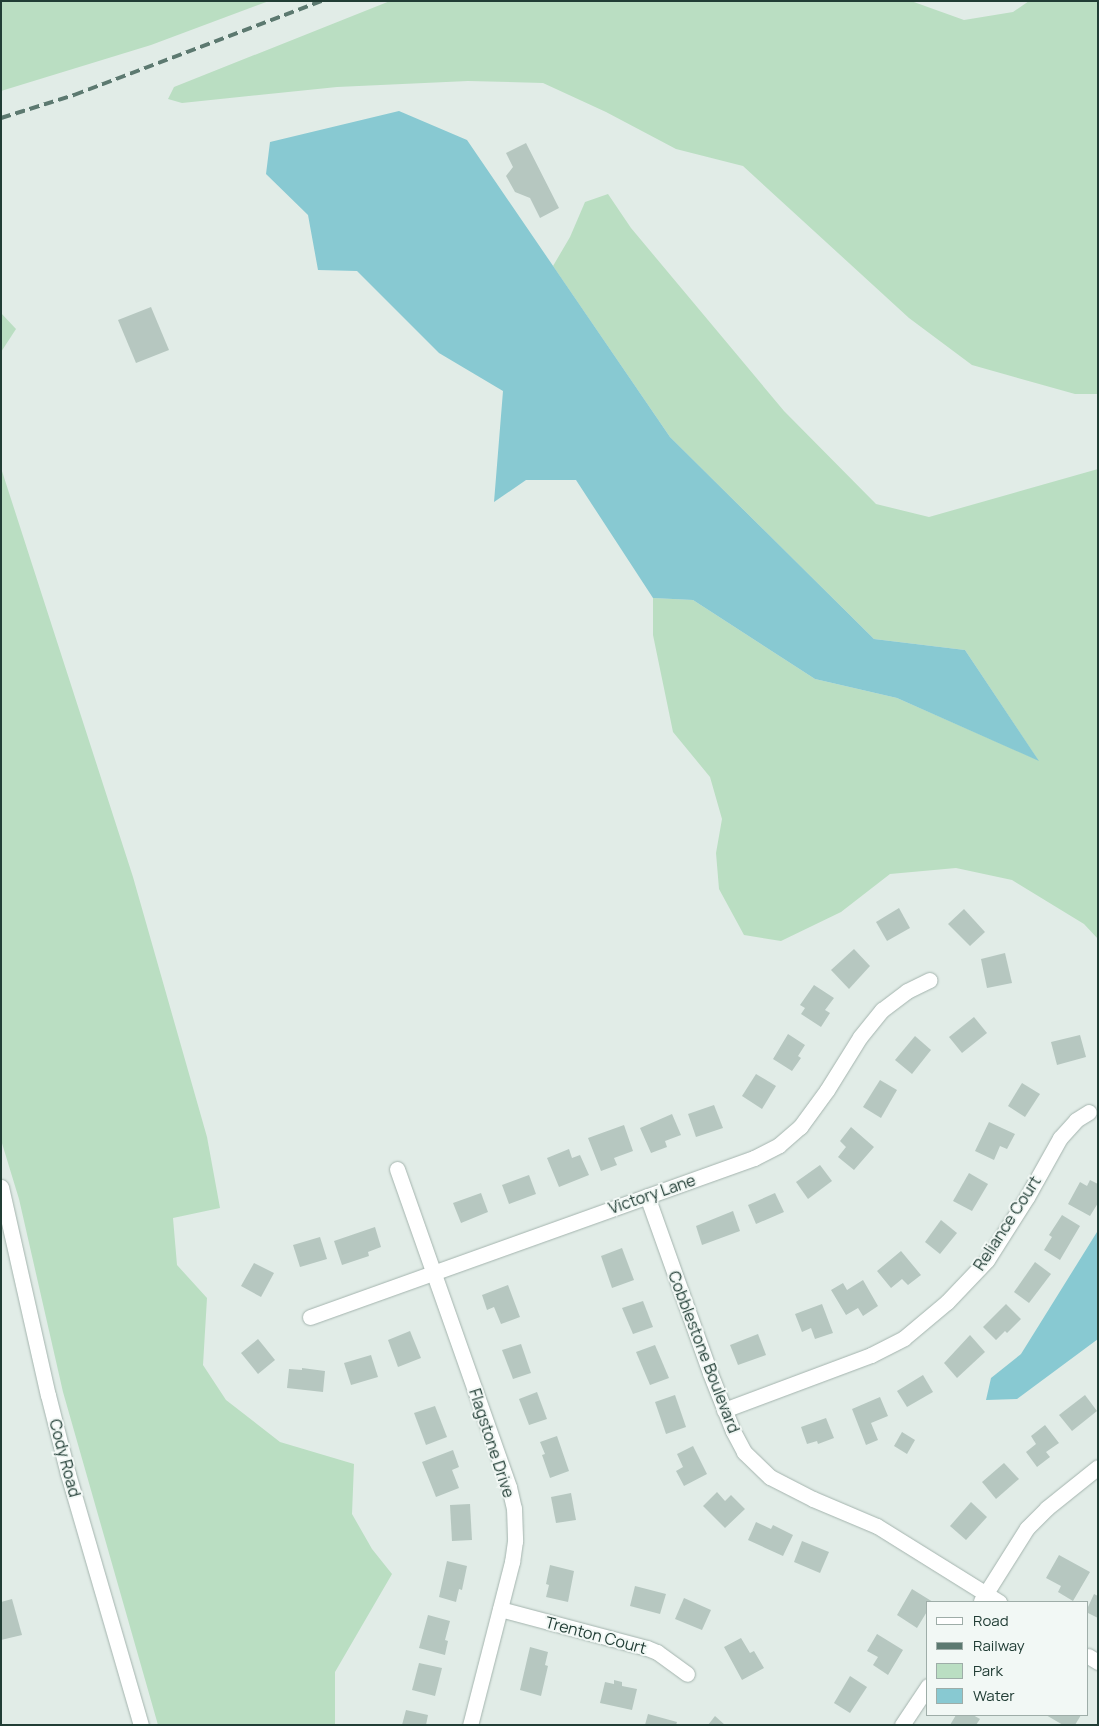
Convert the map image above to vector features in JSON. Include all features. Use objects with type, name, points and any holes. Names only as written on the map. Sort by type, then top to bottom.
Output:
[{"type":"street","name":"Victory Lane","points":[[310,1317],[754,1158],[780,1144],[800,1127],[827,1090],[860,1037],[882,1010],[930,980]]},
{"type":"street","name":"Reliance Court","points":[[724,1410],[871,1355],[904,1338],[947,1302],[987,1260],[1060,1138],[1076,1120],[1089,1112]]},
{"type":"street","name":"Flagstone Drive","points":[[397,1169],[509,1487],[514,1508],[515,1540],[500,1609],[470,1725]]},
{"type":"street","name":"Cody Road","points":[[1,1187],[48,1395],[68,1474],[141,1725]]},
{"type":"street","name":"Cobblestone Boulevard","points":[[647,1196],[724,1410],[744,1452],[770,1477],[813,1499],[877,1526],[982,1598],[995,1601]]},
{"type":"street","points":[[982,1598],[1027,1528],[1047,1508],[1098,1467]]},
{"type":"street","name":"Trenton Court","points":[[500,1609],[647,1648],[657,1652],[687,1674]]},
{"type":"street","points":[[902,1725],[926,1689]]},
{"type":"green space","points":[[1,1],[269,1],[151,45],[1,91]]},
{"type":"green space","points":[[390,1],[911,1],[964,20],[1013,12],[1029,1],[1098,1],[1098,394],[1075,394],[972,365],[909,318],[743,166],[676,149],[606,112],[543,83],[468,81],[337,87],[182,103],[168,99],[174,87]]},
{"type":"green space","points":[[608,194],[631,228],[784,411],[876,504],[929,517],[1098,469],[1098,939],[1084,924],[1012,880],[956,868],[890,874],[841,912],[781,941],[744,935],[719,889],[716,853],[722,819],[710,777],[673,732],[653,635],[653,598],[693,600],[815,679],[897,698],[1038,760],[965,650],[874,639],[670,437],[553,266],[570,237],[585,202]]},
{"type":"green space","points":[[1,313],[16,329],[1,352]]},
{"type":"green space","points":[[1,468],[133,877],[207,1137],[220,1208],[173,1218],[177,1265],[207,1298],[203,1365],[226,1400],[280,1442],[354,1464],[352,1514],[372,1549],[392,1574],[335,1672],[335,1725],[158,1725],[63,1392],[19,1199],[1,1140]]},
{"type":"water","points":[[399,111],[467,140],[670,437],[874,639],[965,650],[1039,761],[897,698],[815,679],[693,600],[653,598],[576,480],[526,480],[494,502],[503,391],[439,353],[357,271],[318,270],[308,215],[266,174],[270,142]]},
{"type":"water","points":[[1097,1232],[1098,1339],[1017,1399],[986,1400],[991,1378],[1021,1354]]},
{"type":"building","points":[[526,143],[559,208],[540,218],[530,198],[515,192],[506,176],[513,167],[506,153]]},
{"type":"building","points":[[151,307],[169,350],[136,363],[118,320]]},
{"type":"building","points":[[899,908],[910,928],[887,941],[876,922]]},
{"type":"building","points":[[964,909],[985,932],[970,946],[948,924]]},
{"type":"building","points":[[854,949],[870,966],[849,989],[831,970]]},
{"type":"building","points":[[1005,953],[1012,983],[987,988],[981,959]]},
{"type":"building","points":[[814,985],[834,998],[825,1010],[830,1013],[821,1027],[801,1014],[805,1008],[800,1005]]},
{"type":"building","points":[[974,1017],[987,1033],[962,1053],[949,1037]]},
{"type":"building","points":[[788,1034],[805,1045],[798,1056],[801,1058],[792,1071],[773,1059]]},
{"type":"building","points":[[1080,1035],[1086,1057],[1057,1065],[1051,1042]]},
{"type":"building","points":[[915,1036],[931,1050],[912,1074],[895,1060]]},
{"type":"building","points":[[756,1074],[776,1086],[762,1109],[742,1096]]},
{"type":"building","points":[[880,1080],[897,1090],[881,1118],[863,1107]]},
{"type":"building","points":[[1022,1083],[1040,1094],[1025,1117],[1008,1106]]},
{"type":"building","points":[[714,1105],[723,1128],[696,1137],[688,1114]]},
{"type":"building","points":[[672,1114],[681,1135],[665,1141],[667,1147],[651,1153],[640,1128]]},
{"type":"building","points":[[989,1122],[1015,1134],[1007,1149],[1000,1146],[994,1160],[975,1151]]},
{"type":"building","points":[[624,1125],[633,1151],[614,1158],[617,1165],[601,1171],[588,1138]]},
{"type":"building","points":[[851,1127],[874,1147],[854,1170],[838,1157],[846,1147],[840,1141]]},
{"type":"building","points":[[569,1149],[572,1158],[580,1155],[589,1175],[559,1187],[547,1158]]},
{"type":"building","points":[[820,1165],[832,1181],[808,1199],[796,1182]]},
{"type":"building","points":[[969,1173],[988,1184],[972,1211],[953,1201]]},
{"type":"building","points":[[529,1175],[536,1194],[509,1204],[502,1185]]},
{"type":"building","points":[[1090,1180],[1098,1184],[1098,1203],[1090,1216],[1068,1204],[1080,1182],[1087,1186]]},
{"type":"building","points":[[481,1193],[488,1212],[461,1223],[453,1203]]},
{"type":"building","points":[[775,1193],[784,1212],[756,1224],[748,1205]]},
{"type":"building","points":[[733,1211],[740,1231],[702,1245],[696,1226]]},
{"type":"building","points":[[1062,1215],[1080,1226],[1060,1260],[1044,1250],[1052,1237],[1049,1235]]},
{"type":"building","points":[[941,1220],[957,1233],[940,1254],[925,1242]]},
{"type":"building","points":[[375,1227],[381,1247],[368,1252],[369,1256],[342,1265],[334,1241]]},
{"type":"building","points":[[320,1237],[327,1259],[300,1267],[293,1245]]},
{"type":"building","points":[[622,1248],[634,1280],[612,1288],[601,1256]]},
{"type":"building","points":[[901,1251],[921,1275],[908,1285],[902,1279],[891,1288],[877,1271]]},
{"type":"building","points":[[1035,1262],[1051,1274],[1029,1303],[1014,1292]]},
{"type":"building","points":[[254,1263],[274,1273],[261,1297],[241,1286]]},
{"type":"building","points":[[863,1280],[878,1306],[863,1316],[858,1308],[846,1315],[831,1290],[843,1283],[847,1290]]},
{"type":"building","points":[[508,1285],[520,1317],[501,1324],[494,1307],[487,1310],[482,1295]]},
{"type":"building","points":[[643,1301],[653,1327],[633,1334],[622,1308]]},
{"type":"building","points":[[822,1304],[833,1333],[815,1339],[811,1328],[802,1332],[795,1314]]},
{"type":"building","points":[[1006,1304],[1021,1319],[1007,1333],[1005,1331],[996,1340],[983,1327]]},
{"type":"building","points":[[410,1331],[421,1358],[398,1367],[388,1340]]},
{"type":"building","points":[[758,1334],[766,1355],[738,1365],[730,1345]]},
{"type":"building","points":[[970,1335],[985,1352],[957,1378],[944,1363]]},
{"type":"building","points":[[258,1339],[275,1360],[258,1374],[241,1353]]},
{"type":"building","points":[[521,1344],[531,1373],[513,1379],[502,1350]]},
{"type":"building","points":[[655,1345],[669,1378],[650,1385],[636,1352]]},
{"type":"building","points":[[371,1355],[378,1377],[351,1385],[344,1363]]},
{"type":"building","points":[[302,1368],[325,1371],[323,1392],[287,1388],[289,1369],[302,1370]]},
{"type":"building","points":[[923,1375],[933,1392],[907,1407],[897,1391]]},
{"type":"building","points":[[537,1392],[547,1419],[529,1425],[519,1399]]},
{"type":"building","points":[[675,1395],[686,1427],[666,1434],[655,1402]]},
{"type":"building","points":[[1085,1395],[1097,1411],[1072,1431],[1059,1415]]},
{"type":"building","points":[[880,1397],[888,1416],[871,1423],[878,1440],[866,1445],[852,1409]]},
{"type":"building","points":[[435,1406],[447,1437],[426,1445],[414,1413]]},
{"type":"building","points":[[826,1418],[834,1438],[818,1444],[817,1441],[807,1444],[801,1427]]},
{"type":"building","points":[[1045,1425],[1059,1443],[1046,1452],[1050,1457],[1037,1467],[1026,1452],[1036,1444],[1031,1436]]},
{"type":"building","points":[[902,1432],[915,1440],[907,1454],[894,1446]]},
{"type":"building","points":[[557,1436],[569,1471],[550,1478],[542,1455],[545,1454],[540,1442]]},
{"type":"building","points":[[693,1446],[707,1474],[684,1486],[676,1471],[683,1467],[677,1454]]},
{"type":"building","points":[[453,1450],[459,1467],[452,1470],[459,1488],[436,1497],[422,1462]]},
{"type":"building","points":[[1004,1463],[1019,1479],[996,1499],[982,1482]]},
{"type":"building","points":[[717,1492],[725,1501],[731,1495],[745,1509],[725,1528],[703,1506]]},
{"type":"building","points":[[571,1493],[576,1520],[556,1523],[551,1497]]},
{"type":"building","points":[[971,1502],[987,1517],[966,1540],[950,1526]]},
{"type":"building","points":[[470,1504],[472,1540],[452,1541],[450,1505]]},
{"type":"building","points":[[756,1522],[771,1529],[773,1525],[793,1535],[783,1556],[748,1540]]},
{"type":"building","points":[[802,1541],[829,1552],[820,1573],[794,1562]]},
{"type":"building","points":[[1059,1555],[1090,1572],[1073,1601],[1058,1592],[1061,1586],[1046,1578]]},
{"type":"building","points":[[447,1561],[467,1566],[462,1590],[459,1589],[456,1602],[439,1597]]},
{"type":"building","points":[[550,1565],[574,1571],[568,1602],[546,1597],[549,1585],[546,1584]]},
{"type":"building","points":[[635,1586],[666,1594],[660,1614],[630,1606]]},
{"type":"building","points":[[912,1589],[931,1601],[926,1601],[926,1613],[917,1628],[897,1615]]},
{"type":"building","points":[[1094,1594],[1098,1596],[1098,1618],[1089,1614],[1089,1605]]},
{"type":"building","points":[[684,1598],[711,1610],[702,1630],[675,1619]]},
{"type":"building","points":[[12,1599],[22,1635],[1,1640],[1,1602]]},
{"type":"building","points":[[428,1615],[450,1621],[445,1640],[448,1641],[445,1655],[419,1648]]},
{"type":"building","points":[[877,1634],[903,1650],[888,1675],[873,1665],[878,1657],[867,1651]]},
{"type":"building","points":[[741,1638],[750,1653],[754,1651],[764,1668],[742,1680],[724,1647]]},
{"type":"building","points":[[530,1647],[548,1652],[545,1665],[548,1666],[541,1696],[520,1690]]},
{"type":"building","points":[[419,1663],[442,1668],[435,1696],[412,1690]]},
{"type":"building","points":[[850,1676],[867,1687],[850,1713],[834,1703]]},
{"type":"building","points":[[614,1680],[622,1682],[622,1686],[637,1689],[632,1710],[600,1703],[605,1682],[614,1684]]},
{"type":"building","points":[[406,1710],[428,1715],[426,1725],[402,1725]]},
{"type":"building","points":[[648,1714],[677,1722],[676,1725],[645,1725]]},
{"type":"building","points":[[715,1716],[725,1725],[708,1725]]},
{"type":"building","points":[[955,1716],[975,1716],[980,1719],[976,1725],[950,1725]]},
{"type":"building","points":[[1048,1716],[1080,1716],[1075,1725],[1063,1725]]},
{"type":"railway","points":[[1,118],[74,95],[322,1]]}]
